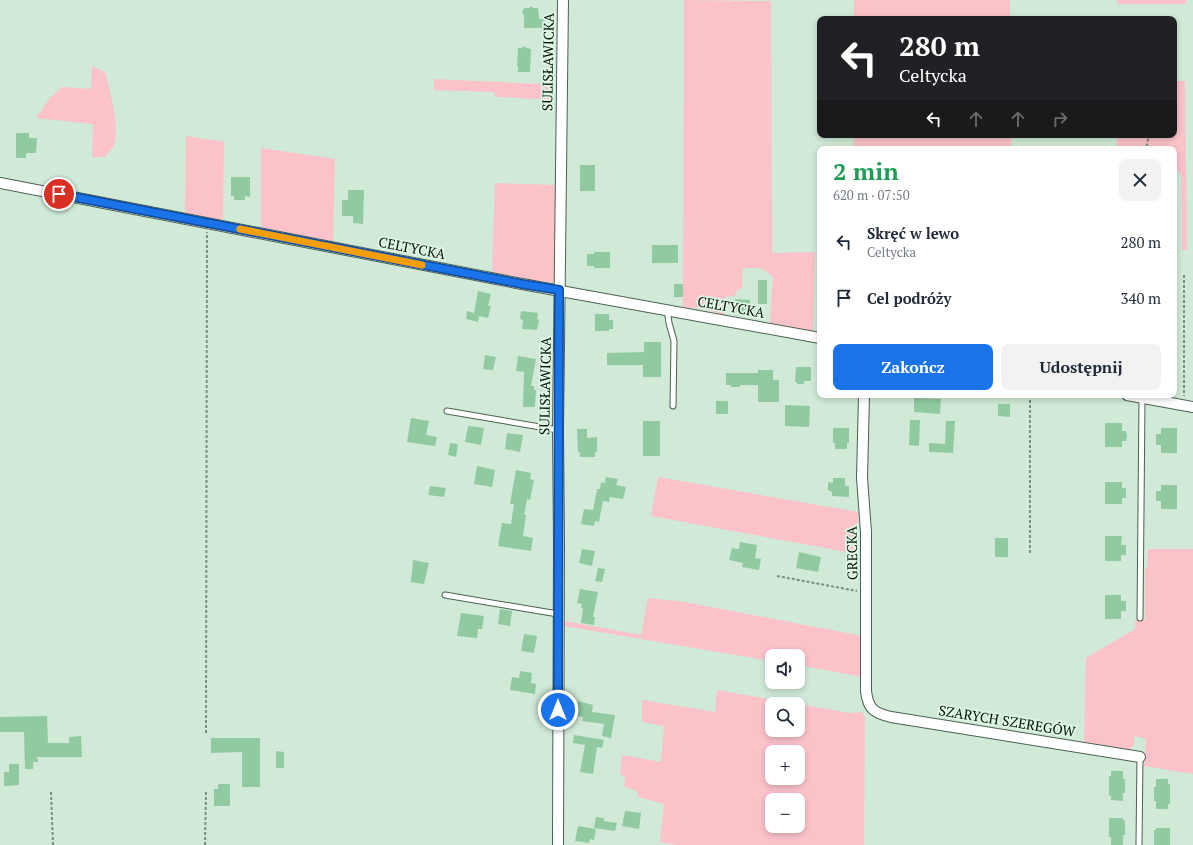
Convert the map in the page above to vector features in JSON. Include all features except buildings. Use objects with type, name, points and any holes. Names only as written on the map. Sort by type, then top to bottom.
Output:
[{"type":"street","name":"SULISŁAWICKA","points":[[558,845],[558,430],[563,0]]},
{"type":"street","name":"CELTYCKA","points":[[0,183],[522,284],[817,337]]},
{"type":"street","name":"GRECKA","points":[[864,398],[862,478],[866,532],[866,691],[868,701],[872,709]]},
{"type":"street","points":[[1142,398],[1188,406]]},
{"type":"street","name":"SZARYCH SZEREGÓW","points":[[872,709],[876,712],[891,716],[1140,757]]},
{"type":"lane","points":[[667,310],[674,341],[674,406]]},
{"type":"lane","points":[[1140,618],[1142,398]]},
{"type":"lane","points":[[447,411],[558,430]]},
{"type":"lane","points":[[445,595],[558,614]]},
{"type":"lane","points":[[1139,845],[1140,757]]},
{"type":"path","points":[[206,732],[207,222]]},
{"type":"path","points":[[1184,275],[1185,373],[1188,406]]},
{"type":"path","points":[[1030,398],[1030,554]]},
{"type":"path","points":[[777,576],[866,592]]},
{"type":"path","points":[[205,845],[206,790]]},
{"type":"path","points":[[51,792],[53,845]]},
{"type":"shaded area","points":[[684,0],[771,1],[772,253],[815,252],[813,331],[770,323],[773,277],[761,268],[743,268],[742,289],[738,289],[735,296],[725,297],[724,315],[704,309],[683,307]]},
{"type":"shaded area","points":[[854,0],[1010,0],[1010,16],[854,16]]},
{"type":"shaded area","points":[[1117,0],[1186,0],[1186,4],[1117,4]]},
{"type":"shaded area","points":[[92,66],[105,72],[114,110],[116,130],[115,139],[113,147],[105,157],[92,157],[93,124],[36,118],[50,98],[62,87],[91,89]]},
{"type":"shaded area","points":[[553,73],[553,109],[541,99],[496,97],[493,92],[434,90],[434,79],[541,84]]},
{"type":"shaded area","points":[[1177,81],[1185,81],[1187,250],[1182,250],[1181,175],[1177,170],[1177,146],[1117,146],[1117,138],[1177,138]]},
{"type":"shaded area","points":[[186,136],[224,142],[223,219],[219,220],[188,214],[185,212]]},
{"type":"shaded area","points":[[854,138],[1011,138],[1011,146],[854,146]]},
{"type":"shaded area","points":[[261,148],[335,159],[333,242],[261,228]]},
{"type":"shaded area","points":[[495,183],[557,185],[555,278],[553,283],[492,274]]},
{"type":"shaded area","points":[[658,477],[858,512],[858,554],[651,516]]},
{"type":"shaded area","points":[[1148,549],[1193,549],[1193,774],[1144,766],[1146,739],[1134,736],[1134,745],[1129,750],[1084,744],[1086,658],[1135,629],[1135,620],[1145,620],[1145,568],[1147,568]]},
{"type":"shaded area","points":[[648,598],[685,602],[862,636],[862,677],[805,666],[805,649],[765,649],[765,660],[564,626],[565,621],[641,635]]},
{"type":"shaded area","points":[[717,690],[765,699],[765,737],[805,737],[805,705],[849,713],[862,712],[865,717],[864,845],[677,845],[660,842],[664,804],[638,797],[638,792],[624,786],[625,777],[620,774],[622,755],[661,762],[664,726],[642,722],[642,700],[715,712]]},
{"type":"slow traffic","points":[[240,229],[422,265]]},
{"type":"route","points":[[59,194],[559,290],[558,710]]}]
